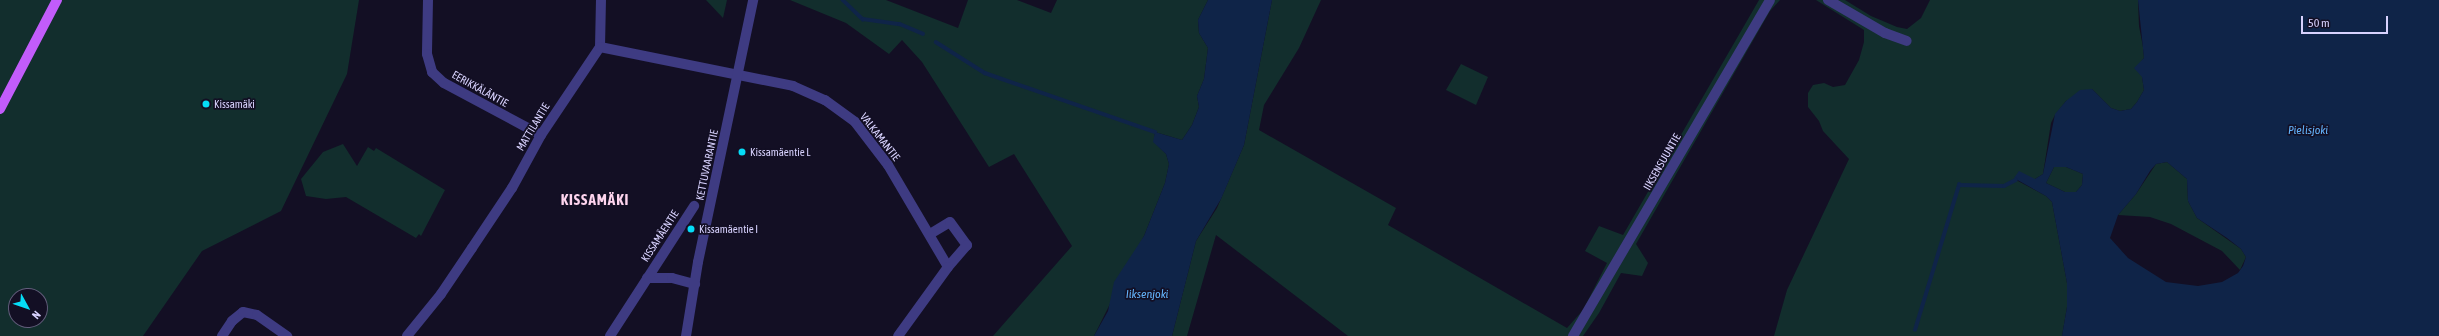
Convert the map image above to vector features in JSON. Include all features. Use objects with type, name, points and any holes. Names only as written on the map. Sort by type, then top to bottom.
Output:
[{"type":"main road","points":[[0,109],[57,0]]},
{"type":"street","name":"EERIKKÄLÄNTIE","points":[[428,0],[427,54],[432,72],[444,83],[541,135]]},
{"type":"street","points":[[601,0],[600,47],[738,75]]},
{"type":"street","name":"KETTUVAARANTIE","points":[[686,336],[694,284],[753,0]]},
{"type":"street","name":"IIKSENSUUNTIE","points":[[1573,336],[1770,0]]},
{"type":"street","points":[[1828,0],[1869,24],[1907,42]]},
{"type":"street","name":"MATTILANTIE","points":[[407,336],[441,294],[488,224],[512,188],[541,135],[600,47]]},
{"type":"street","name":"VALKAMANTIE","points":[[738,75],[793,86],[825,100],[855,122],[888,165],[930,234],[948,267]]},
{"type":"street","name":"KISSAMÄENTIE","points":[[610,336],[694,206]]},
{"type":"street","points":[[898,336],[948,267],[967,245],[950,222],[930,234]]},
{"type":"street","name":"KISSAMÄENTIE","points":[[647,278],[672,278],[694,284]]},
{"type":"street","points":[[222,336],[232,321],[243,312],[257,316],[287,336]]},
{"type":"green space","points":[[0,0],[359,0],[347,74],[281,211],[202,251],[143,336],[0,336]]},
{"type":"green space","points":[[706,0],[727,0],[723,18]]},
{"type":"green space","points":[[790,0],[886,0],[958,28],[968,0],[1017,0],[1051,13],[1057,0],[1208,0],[1198,20],[1199,33],[1208,48],[1204,79],[1197,96],[1199,107],[1192,125],[1182,140],[1155,132],[1154,142],[1166,154],[1169,164],[1165,183],[1144,236],[1094,336],[993,336],[1072,246],[1014,154],[989,167],[922,62],[902,40],[889,54],[846,23]]},
{"type":"green space","points":[[1272,0],[1321,0],[1299,48],[1264,105],[1259,130],[1396,208],[1388,225],[1567,328],[1583,310],[1607,263],[1585,251],[1599,226],[1623,235],[1759,0],[1780,0],[1770,11],[1636,244],[1648,263],[1642,276],[1621,273],[1599,313],[1583,336],[1348,336],[1216,235],[1187,336],[1172,336],[1196,241],[1217,208],[1244,145]]},
{"type":"green space","points":[[1816,0],[1845,0],[1871,16],[1897,27],[1907,29],[1921,18],[1930,0],[2138,0],[2139,26],[2144,58],[2140,63],[2144,90],[2137,102],[2131,109],[2120,111],[2111,108],[2092,89],[2066,101],[2055,115],[2051,123],[2043,174],[2035,179],[2016,180],[2046,196],[2052,202],[2067,283],[2067,307],[2062,336],[1774,336],[1787,290],[1849,159],[1823,131],[1819,121],[1808,107],[1808,93],[1813,85],[1824,83],[1833,87],[1845,85],[1859,60],[1864,42],[1864,30]]},
{"type":"green space","points":[[1461,64],[1488,77],[1476,105],[1446,90]]},
{"type":"green space","points":[[343,144],[357,166],[368,147],[374,151],[376,148],[445,190],[421,236],[419,234],[416,238],[346,197],[326,199],[306,196],[301,179],[323,152]]},
{"type":"green space","points":[[2167,162],[2187,179],[2188,201],[2197,218],[2241,249],[2246,257],[2240,270],[2222,251],[2171,224],[2150,217],[2118,215],[2136,194],[2156,164]]},
{"type":"green space","points":[[2054,167],[2066,167],[2083,174],[2082,185],[2076,192],[2065,192],[2046,183]]},
{"type":"water","name":"Iiksenjoki","points":[[1208,0],[1272,0],[1244,145],[1221,199],[1196,241],[1172,336],[1094,336],[1108,311],[1114,282],[1144,236],[1165,183],[1169,164],[1166,154],[1153,142],[1155,132],[1182,140],[1192,125],[1199,107],[1197,96],[1204,79],[1208,48],[1199,33],[1198,20]]},
{"type":"water","name":"Pielisjoki","points":[[2138,0],[2439,0],[2439,336],[2062,336],[2067,307],[2067,283],[2052,202],[2046,196],[2014,178],[2019,171],[2035,179],[2043,174],[2055,114],[2066,101],[2080,90],[2092,89],[2111,108],[2120,111],[2131,109],[2144,90],[2142,77],[2134,68],[2144,58]],"holes":[[[2167,162],[2187,179],[2188,201],[2197,218],[2241,249],[2246,257],[2243,266],[2238,273],[2222,282],[2198,286],[2166,282],[2128,258],[2110,238],[2118,215],[2136,194],[2150,171],[2156,164]],[[2054,167],[2066,167],[2083,174],[2082,185],[2076,192],[2065,192],[2046,183]]]},
{"type":"waterway","points":[[843,0],[863,19],[900,24],[923,34]]},
{"type":"waterway","points":[[936,42],[985,73],[1155,132]]},
{"type":"waterway","points":[[1915,330],[1959,185],[2004,186],[2016,180]]},
{"type":"place","name":"Kissamäki","points":[[206,104]]},
{"type":"place","name":"Kissamäentie L","points":[[742,152]]},
{"type":"place","name":"Kissamäentie I","points":[[691,229]]},
{"type":"district","name":"KISSAMÄKI","points":[[595,200]]}]
